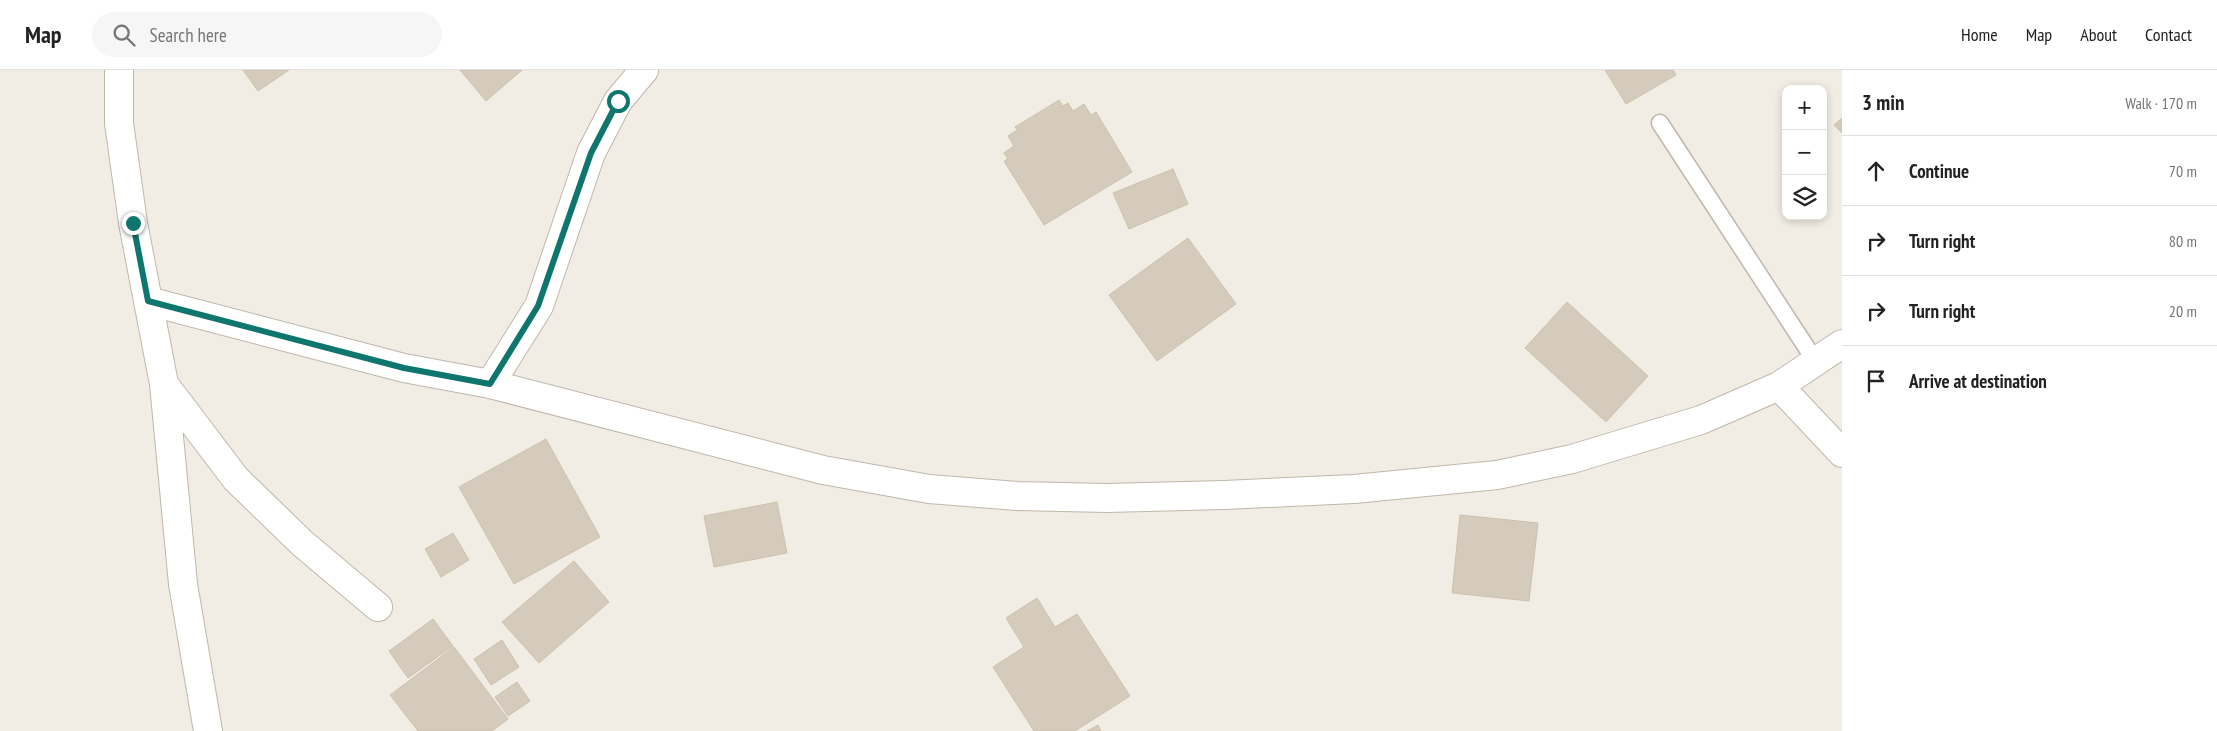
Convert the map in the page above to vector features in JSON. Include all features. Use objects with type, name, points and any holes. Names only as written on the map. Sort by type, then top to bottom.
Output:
[{"type":"street","points":[[119,70],[119,123],[133,223],[164,384],[182,584],[208,731]]},
{"type":"street","points":[[490,384],[538,306],[591,153],[618,101],[644,70]]},
{"type":"street","points":[[148,301],[404,368],[490,384],[823,470],[929,489],[1017,496],[1107,498],[1224,495],[1354,488],[1497,475],[1572,459],[1701,420],[1779,386],[1842,344]]},
{"type":"street","points":[[164,384],[236,479],[302,543],[378,607]]},
{"type":"street","points":[[1779,386],[1842,453]]},
{"type":"lane","points":[[1660,122],[1816,362]]},
{"type":"building","points":[[243,70],[289,70],[258,91]]},
{"type":"building","points":[[460,70],[522,70],[486,101]]},
{"type":"building","points":[[1605,70],[1673,70],[1676,75],[1626,104]]},
{"type":"building","points":[[1059,100],[1063,106],[1068,103],[1073,111],[1084,104],[1091,115],[1096,112],[1132,172],[1044,225],[1004,161],[1008,159],[1004,153],[1014,146],[1008,136],[1017,130],[1015,127]]},
{"type":"building","points":[[1842,118],[1842,133],[1834,125]]},
{"type":"building","points":[[1173,169],[1188,204],[1129,229],[1113,193]]},
{"type":"building","points":[[1188,238],[1236,304],[1157,361],[1109,295]]},
{"type":"building","points":[[1567,302],[1648,376],[1606,422],[1525,348]]},
{"type":"building","points":[[546,439],[600,537],[514,584],[459,487]]},
{"type":"building","points":[[777,502],[787,553],[714,567],[704,516]]},
{"type":"building","points":[[1460,515],[1538,523],[1529,601],[1452,593]]},
{"type":"building","points":[[453,533],[469,560],[441,577],[425,549]]},
{"type":"building","points":[[574,561],[609,602],[539,663],[502,622]]},
{"type":"building","points":[[1037,598],[1055,627],[1077,614],[1130,696],[1075,731],[1034,731],[993,667],[1024,647],[1006,618]]},
{"type":"building","points":[[433,619],[453,646],[408,678],[389,651]]},
{"type":"building","points":[[502,640],[519,667],[491,685],[474,659]]},
{"type":"building","points":[[454,647],[508,719],[492,731],[418,731],[390,695]]},
{"type":"building","points":[[517,682],[530,701],[508,716],[495,697]]},
{"type":"building","points":[[1098,725],[1101,731],[1087,731]]},
{"type":"route","points":[[133,223],[148,301],[404,368],[490,384],[538,306],[569,222],[591,153],[618,101]]}]
